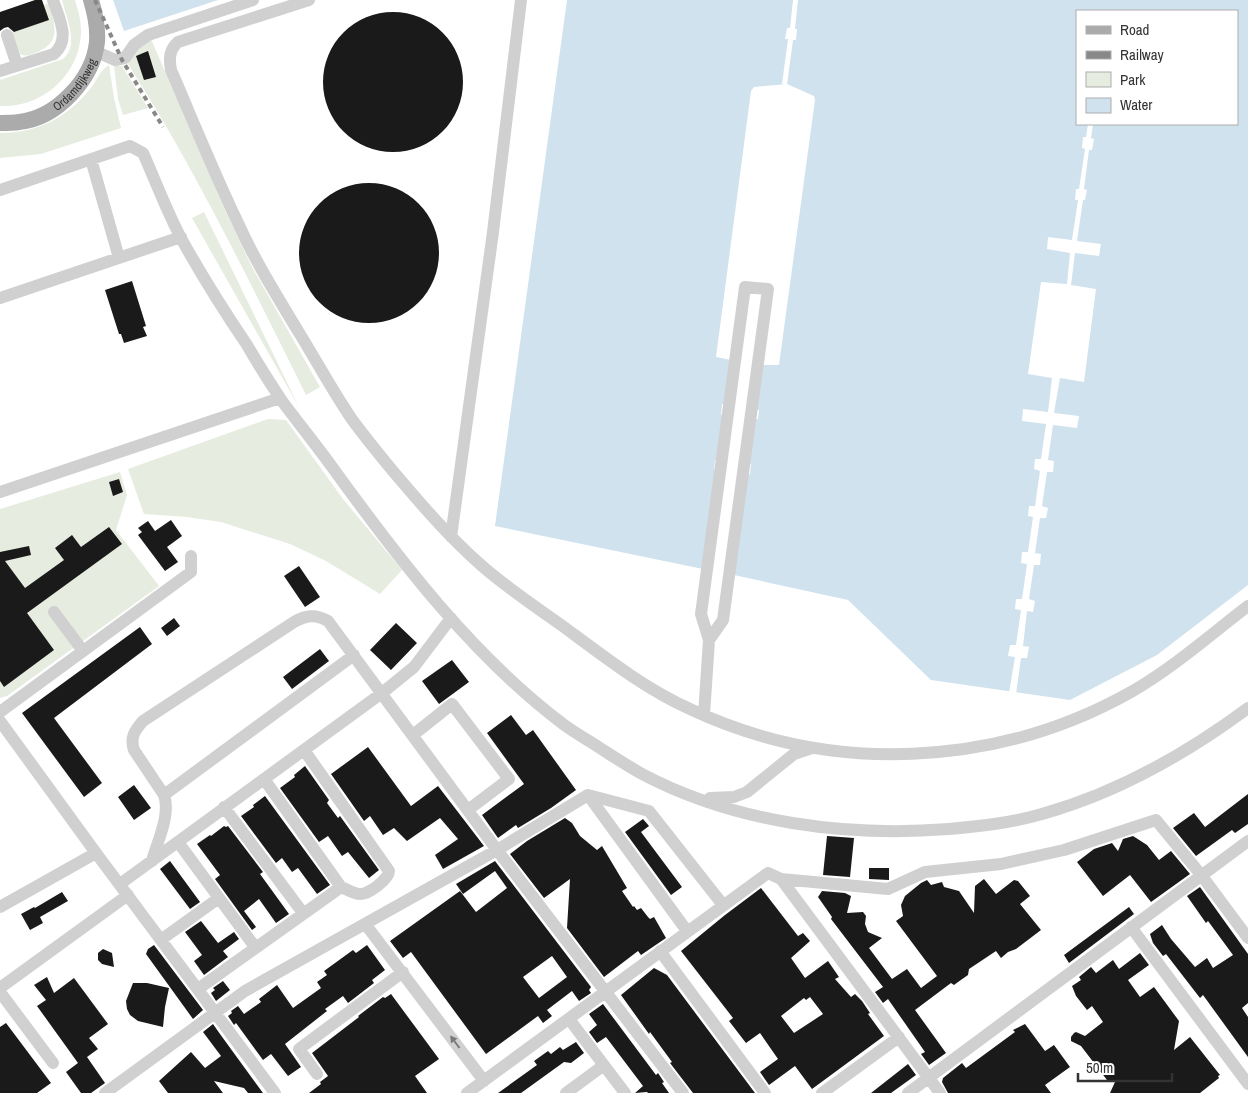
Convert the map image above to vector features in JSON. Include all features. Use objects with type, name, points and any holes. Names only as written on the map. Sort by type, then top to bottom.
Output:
[{"type":"main road","name":"Ordamdijkweg","points":[[0,123],[20,122],[37,118],[57,106],[83,80],[95,51],[97,32],[92,2]]},
{"type":"street","points":[[0,71],[54,54],[62,44],[62,30],[53,0]]},
{"type":"street","points":[[95,51],[115,60],[125,58],[134,45],[148,35],[253,0]]},
{"type":"street","points":[[309,0],[178,42],[173,46],[170,53],[171,70],[238,224],[260,266],[351,418],[420,504],[450,537],[483,567],[633,678],[662,695],[704,715],[758,734],[816,747],[870,754],[907,755],[942,753],[980,748],[1027,735],[1092,712],[1131,692],[1162,672],[1248,606]]},
{"type":"street","points":[[450,537],[493,232],[521,0]]},
{"type":"street","points":[[7,35],[17,65]]},
{"type":"street","points":[[0,190],[130,146],[143,153],[181,237],[280,398],[362,509],[451,618],[518,687],[565,726],[645,775],[697,798],[737,811],[768,818],[798,824],[856,830],[912,832],[996,825],[1040,815],[1080,802],[1147,773],[1211,735],[1248,708]]},
{"type":"street","points":[[91,159],[119,258]]},
{"type":"street","points":[[0,298],[181,237]]},
{"type":"street","points":[[704,715],[709,640],[701,614],[745,286],[768,289],[723,620],[709,640]]},
{"type":"street","points":[[0,492],[280,398]]},
{"type":"street","points":[[0,712],[191,572],[192,556]]},
{"type":"street","points":[[54,612],[83,651]]},
{"type":"street","points":[[152,861],[166,807],[164,795],[134,750],[133,734],[143,721],[303,617],[321,617],[328,621],[354,655],[497,850],[682,1093]]},
{"type":"street","points":[[120,884],[382,693],[414,666],[451,618]]},
{"type":"street","points":[[164,795],[354,655]]},
{"type":"street","points":[[412,735],[452,704],[509,780],[468,810]]},
{"type":"street","points":[[0,721],[275,1093]]},
{"type":"street","points":[[697,798],[721,799],[734,797],[752,788],[794,754],[816,747]]},
{"type":"street","points":[[264,779],[341,887],[362,895],[386,878],[390,871],[304,750]]},
{"type":"street","points":[[588,795],[688,931]]},
{"type":"street","points":[[105,1093],[245,991],[366,925],[588,795],[649,811],[723,905]]},
{"type":"street","points":[[224,807],[304,913]]},
{"type":"street","points":[[467,1093],[768,873],[781,879],[888,889],[925,872],[1001,864],[1064,850],[1156,820],[1202,876],[1248,938]]},
{"type":"street","points":[[178,842],[255,947]]},
{"type":"street","points":[[908,1093],[1248,842]]},
{"type":"street","points":[[0,907],[96,853]]},
{"type":"street","points":[[781,879],[940,1093]]},
{"type":"street","points":[[198,989],[341,887]]},
{"type":"street","points":[[0,988],[128,895]]},
{"type":"street","points":[[162,939],[219,898]]},
{"type":"street","points":[[366,925],[484,1081]]},
{"type":"street","points":[[1131,927],[1248,1084]]},
{"type":"street","points":[[660,951],[765,1093]]},
{"type":"street","points":[[317,1074],[299,1049],[403,972]]},
{"type":"street","points":[[0,992],[53,1063]]},
{"type":"street","points":[[569,1019],[625,1093]]},
{"type":"street","points":[[822,1093],[899,1037]]},
{"type":"street","points":[[566,1093],[604,1065]]},
{"type":"green space","points":[[62,0],[75,0],[81,26],[79,46],[67,74],[45,94],[31,101],[16,105],[0,106],[0,80],[63,59],[68,53],[71,46],[71,38]]},
{"type":"green space","points":[[49,3],[54,26],[53,39],[44,49],[26,56],[20,54],[11,33],[48,20],[44,5]]},
{"type":"green space","points":[[151,39],[223,206],[252,267],[320,387],[306,395],[243,269],[177,145],[128,64],[136,50]]},
{"type":"green space","points":[[109,65],[121,128],[41,154],[0,158],[0,133],[39,127],[61,116],[81,99]]},
{"type":"green space","points":[[114,65],[122,66],[148,108],[123,115],[118,99]]},
{"type":"green space","points":[[204,212],[299,407],[192,218]]},
{"type":"green space","points":[[268,419],[286,420],[343,499],[402,570],[380,594],[326,561],[290,544],[221,522],[144,514],[128,469]]},
{"type":"green space","points":[[120,472],[127,495],[116,530],[159,586],[7,696],[0,698],[0,509]]},
{"type":"water","points":[[113,0],[218,0],[124,31]]},
{"type":"water","points":[[567,0],[1248,0],[1248,585],[1157,655],[1070,700],[931,680],[848,600],[734,575],[747,475],[750,474],[751,464],[749,463],[755,419],[758,419],[759,410],[756,409],[762,365],[779,365],[815,100],[814,96],[787,84],[754,87],[751,91],[716,357],[731,360],[725,404],[722,404],[721,415],[724,415],[718,459],[715,460],[714,470],[716,471],[703,569],[495,526]]},
{"type":"pier","points":[[793,0],[798,0],[795,29],[797,29],[796,40],[793,40],[787,85],[782,84],[788,39],[785,39],[787,28],[790,28]]},
{"type":"pier","points":[[1088,125],[1093,125],[1091,138],[1094,139],[1092,150],[1089,150],[1084,189],[1087,190],[1085,200],[1083,200],[1077,241],[1101,244],[1099,256],[1075,253],[1071,285],[1096,289],[1084,382],[1060,378],[1054,413],[1079,416],[1077,428],[1053,425],[1048,460],[1054,461],[1053,472],[1047,472],[1042,506],[1048,508],[1046,518],[1040,518],[1035,553],[1041,554],[1040,565],[1034,565],[1029,599],[1035,601],[1033,612],[1027,611],[1023,646],[1029,647],[1027,658],[1021,658],[1016,694],[1009,693],[1015,657],[1008,656],[1010,645],[1016,645],[1021,610],[1015,609],[1016,599],[1022,599],[1027,564],[1021,563],[1022,552],[1028,552],[1033,517],[1028,516],[1029,506],[1035,506],[1040,471],[1034,469],[1035,459],[1041,459],[1046,424],[1022,421],[1023,409],[1048,412],[1052,378],[1028,374],[1041,282],[1067,284],[1070,253],[1047,249],[1048,237],[1072,240],[1078,200],[1075,200],[1076,189],[1079,189],[1085,149],[1082,148],[1083,137],[1086,137]]},
{"type":"building","points":[[35,0],[42,0],[49,20],[14,32],[8,27],[0,31],[0,12]]},
{"type":"building","points":[[393,12],[420,18],[432,24],[442,33],[451,43],[457,55],[463,82],[457,109],[451,121],[442,131],[432,140],[420,146],[393,152],[366,146],[354,140],[344,131],[335,121],[329,109],[323,82],[329,55],[335,43],[344,33],[354,24],[366,18]]},
{"type":"building","points":[[148,51],[156,77],[144,80],[136,56]]},
{"type":"building","points":[[369,183],[396,189],[408,195],[418,204],[427,214],[433,226],[439,253],[433,280],[427,292],[418,302],[408,311],[396,317],[369,323],[342,317],[330,311],[320,302],[311,292],[305,280],[299,253],[305,226],[311,214],[320,204],[330,195],[342,189]]},
{"type":"building","points":[[132,281],[146,326],[143,327],[147,336],[124,343],[121,334],[119,334],[105,290]]},
{"type":"building","points":[[119,479],[123,492],[113,496],[109,482]]},
{"type":"building","points":[[171,520],[182,536],[167,547],[178,562],[165,571],[138,535],[142,532],[138,528],[148,521],[155,531]]},
{"type":"building","points":[[109,527],[122,544],[27,613],[54,650],[4,687],[0,681],[0,552],[29,546],[31,555],[5,561],[25,588],[64,560],[55,548],[72,535],[81,547]]},
{"type":"building","points":[[299,566],[320,597],[305,607],[284,576]]},
{"type":"building","points":[[174,618],[180,626],[167,636],[161,628]]},
{"type":"building","points":[[396,623],[417,643],[391,670],[370,650]]},
{"type":"building","points":[[140,627],[152,644],[54,718],[102,783],[84,797],[22,713]]},
{"type":"building","points":[[320,649],[329,661],[292,689],[283,677]]},
{"type":"building","points":[[452,660],[469,682],[439,704],[422,681]]},
{"type":"building","points":[[511,715],[526,735],[533,730],[576,790],[551,808],[518,828],[516,825],[498,838],[482,815],[524,784],[487,733]]},
{"type":"building","points":[[368,747],[411,806],[438,786],[484,846],[443,869],[435,855],[458,839],[440,818],[407,841],[394,828],[383,835],[370,816],[364,821],[331,774]]},
{"type":"building","points":[[305,766],[329,800],[327,803],[338,818],[340,816],[379,870],[369,878],[348,852],[342,856],[328,836],[319,842],[280,788],[295,777],[294,775]]},
{"type":"building","points":[[134,785],[151,808],[134,820],[118,797]]},
{"type":"building","points":[[1248,794],[1248,824],[1235,833],[1232,830],[1196,856],[1173,828],[1194,813],[1205,827]]},
{"type":"building","points":[[265,796],[330,885],[317,894],[298,868],[292,872],[282,858],[276,863],[241,816]]},
{"type":"building","points":[[565,818],[572,823],[580,836],[597,850],[602,846],[627,888],[622,891],[633,907],[637,910],[641,908],[650,919],[654,917],[666,938],[641,955],[638,951],[604,977],[567,928],[570,879],[544,898],[510,854],[527,841]]},
{"type":"building","points":[[643,819],[649,826],[641,832],[682,887],[671,895],[625,832]]},
{"type":"building","points":[[224,826],[228,826],[263,872],[260,874],[289,914],[276,923],[259,899],[244,911],[256,927],[252,930],[215,879],[220,875],[197,844]]},
{"type":"building","points":[[827,836],[854,838],[850,877],[823,875]]},
{"type":"building","points":[[1133,836],[1147,845],[1159,860],[1171,851],[1190,874],[1151,902],[1130,875],[1103,896],[1077,862],[1094,849],[1112,843],[1118,851],[1123,839]]},
{"type":"building","points":[[170,861],[200,902],[190,909],[160,869]]},
{"type":"building","points":[[495,861],[591,987],[589,990],[591,993],[579,1001],[572,991],[547,1010],[552,1016],[543,1023],[538,1016],[486,1054],[411,952],[403,958],[390,941],[460,891],[476,912],[507,888],[495,871],[463,894],[456,884]],"holes":[[[552,956],[567,977],[539,998],[523,977]]]},
{"type":"building","points":[[869,868],[889,868],[889,880],[869,879]]},
{"type":"building","points":[[984,879],[996,894],[1014,880],[1018,881],[1030,896],[1020,904],[1041,930],[1001,958],[996,951],[969,969],[968,975],[954,985],[951,983],[915,1010],[946,1053],[929,1065],[921,1054],[925,1052],[888,999],[883,1003],[875,992],[883,987],[831,919],[832,917],[818,897],[822,891],[845,893],[851,896],[847,913],[863,912],[866,916],[865,924],[868,932],[882,938],[869,948],[892,979],[907,969],[921,988],[937,976],[896,921],[903,916],[901,905],[905,896],[927,880],[931,885],[942,882],[944,887],[959,891],[974,913],[975,886]]},
{"type":"building","points":[[1200,887],[1248,954],[1248,1003],[1242,1008],[1248,1017],[1248,1057],[1203,995],[1200,998],[1166,954],[1163,956],[1153,943],[1150,934],[1162,925],[1171,939],[1195,967],[1207,958],[1213,968],[1233,955],[1208,921],[1206,923],[1187,896]]},
{"type":"building","points":[[761,888],[798,936],[803,933],[810,941],[791,958],[805,978],[828,961],[839,977],[835,979],[851,997],[855,994],[862,1001],[870,1013],[868,1014],[884,1036],[812,1089],[795,1066],[769,1085],[760,1072],[778,1059],[760,1033],[746,1043],[729,1021],[733,1018],[681,951]],"holes":[[[810,997],[823,1014],[794,1033],[781,1016],[804,998],[806,1000]]]},
{"type":"building","points":[[62,892],[68,901],[40,917],[43,923],[30,930],[21,914]]},
{"type":"building","points":[[1129,907],[1134,914],[1069,963],[1064,955]]},
{"type":"building","points":[[201,921],[218,943],[234,932],[239,939],[223,951],[228,957],[204,975],[194,961],[202,955],[185,932]]},
{"type":"building","points":[[154,945],[203,1010],[193,1019],[146,954],[148,949]]},
{"type":"building","points":[[367,945],[385,970],[372,980],[374,983],[348,1003],[343,996],[285,1044],[301,1067],[288,1076],[271,1054],[263,1060],[236,1023],[234,1025],[228,1016],[238,1006],[244,1014],[261,1002],[259,999],[277,985],[293,1008],[321,988],[317,982],[327,975],[324,971],[353,950],[356,953]]},
{"type":"building","points":[[103,949],[112,953],[114,967],[102,964],[98,960],[98,953]]},
{"type":"building","points":[[1140,953],[1149,965],[1128,980],[1140,997],[1154,987],[1179,1021],[1174,1050],[1190,1037],[1220,1075],[1218,1076],[1219,1078],[1200,1093],[1110,1093],[1115,1082],[1107,1080],[1081,1046],[1071,1041],[1074,1033],[1085,1036],[1103,1022],[1092,1006],[1087,1010],[1076,996],[1072,986],[1081,980],[1079,977],[1091,967],[1096,973],[1113,960],[1119,969]]},
{"type":"building","points":[[654,968],[667,975],[755,1093],[693,1093],[621,995]]},
{"type":"building","points":[[47,977],[54,993],[74,978],[108,1024],[89,1038],[98,1049],[87,1057],[105,1083],[91,1093],[81,1093],[66,1072],[78,1063],[37,1006],[46,1000],[34,985]]},
{"type":"building","points":[[223,981],[230,990],[216,1001],[211,993],[215,990],[213,988]]},
{"type":"building","points":[[133,983],[147,983],[169,988],[163,1027],[138,1021],[130,1015],[126,1001]]},
{"type":"building","points":[[391,994],[439,1059],[415,1076],[427,1093],[309,1093],[328,1076],[312,1053],[383,997],[385,998]]},
{"type":"building","points":[[603,1004],[656,1075],[658,1073],[669,1093],[635,1093],[643,1086],[606,1037],[597,1043],[589,1032],[597,1025],[589,1014]]},
{"type":"building","points":[[6,1023],[51,1083],[37,1093],[0,1093],[0,1027]]},
{"type":"building","points":[[213,1024],[263,1093],[248,1093],[244,1088],[214,1081],[223,1093],[168,1093],[159,1081],[191,1052],[205,1068],[221,1056],[203,1032]]},
{"type":"building","points":[[1025,1024],[1045,1051],[1054,1045],[1070,1067],[1045,1085],[1051,1093],[948,1093],[942,1082],[943,1078],[962,1063],[966,1068],[1015,1032],[1013,1030]]},
{"type":"building","points":[[576,1042],[584,1053],[571,1063],[564,1062],[521,1093],[498,1093],[537,1065],[534,1061],[548,1051],[551,1054],[560,1047],[563,1050]]},
{"type":"building","points":[[908,1064],[916,1075],[891,1093],[871,1093]]},
{"type":"railway","points":[[95,0],[122,60],[163,127]]}]
